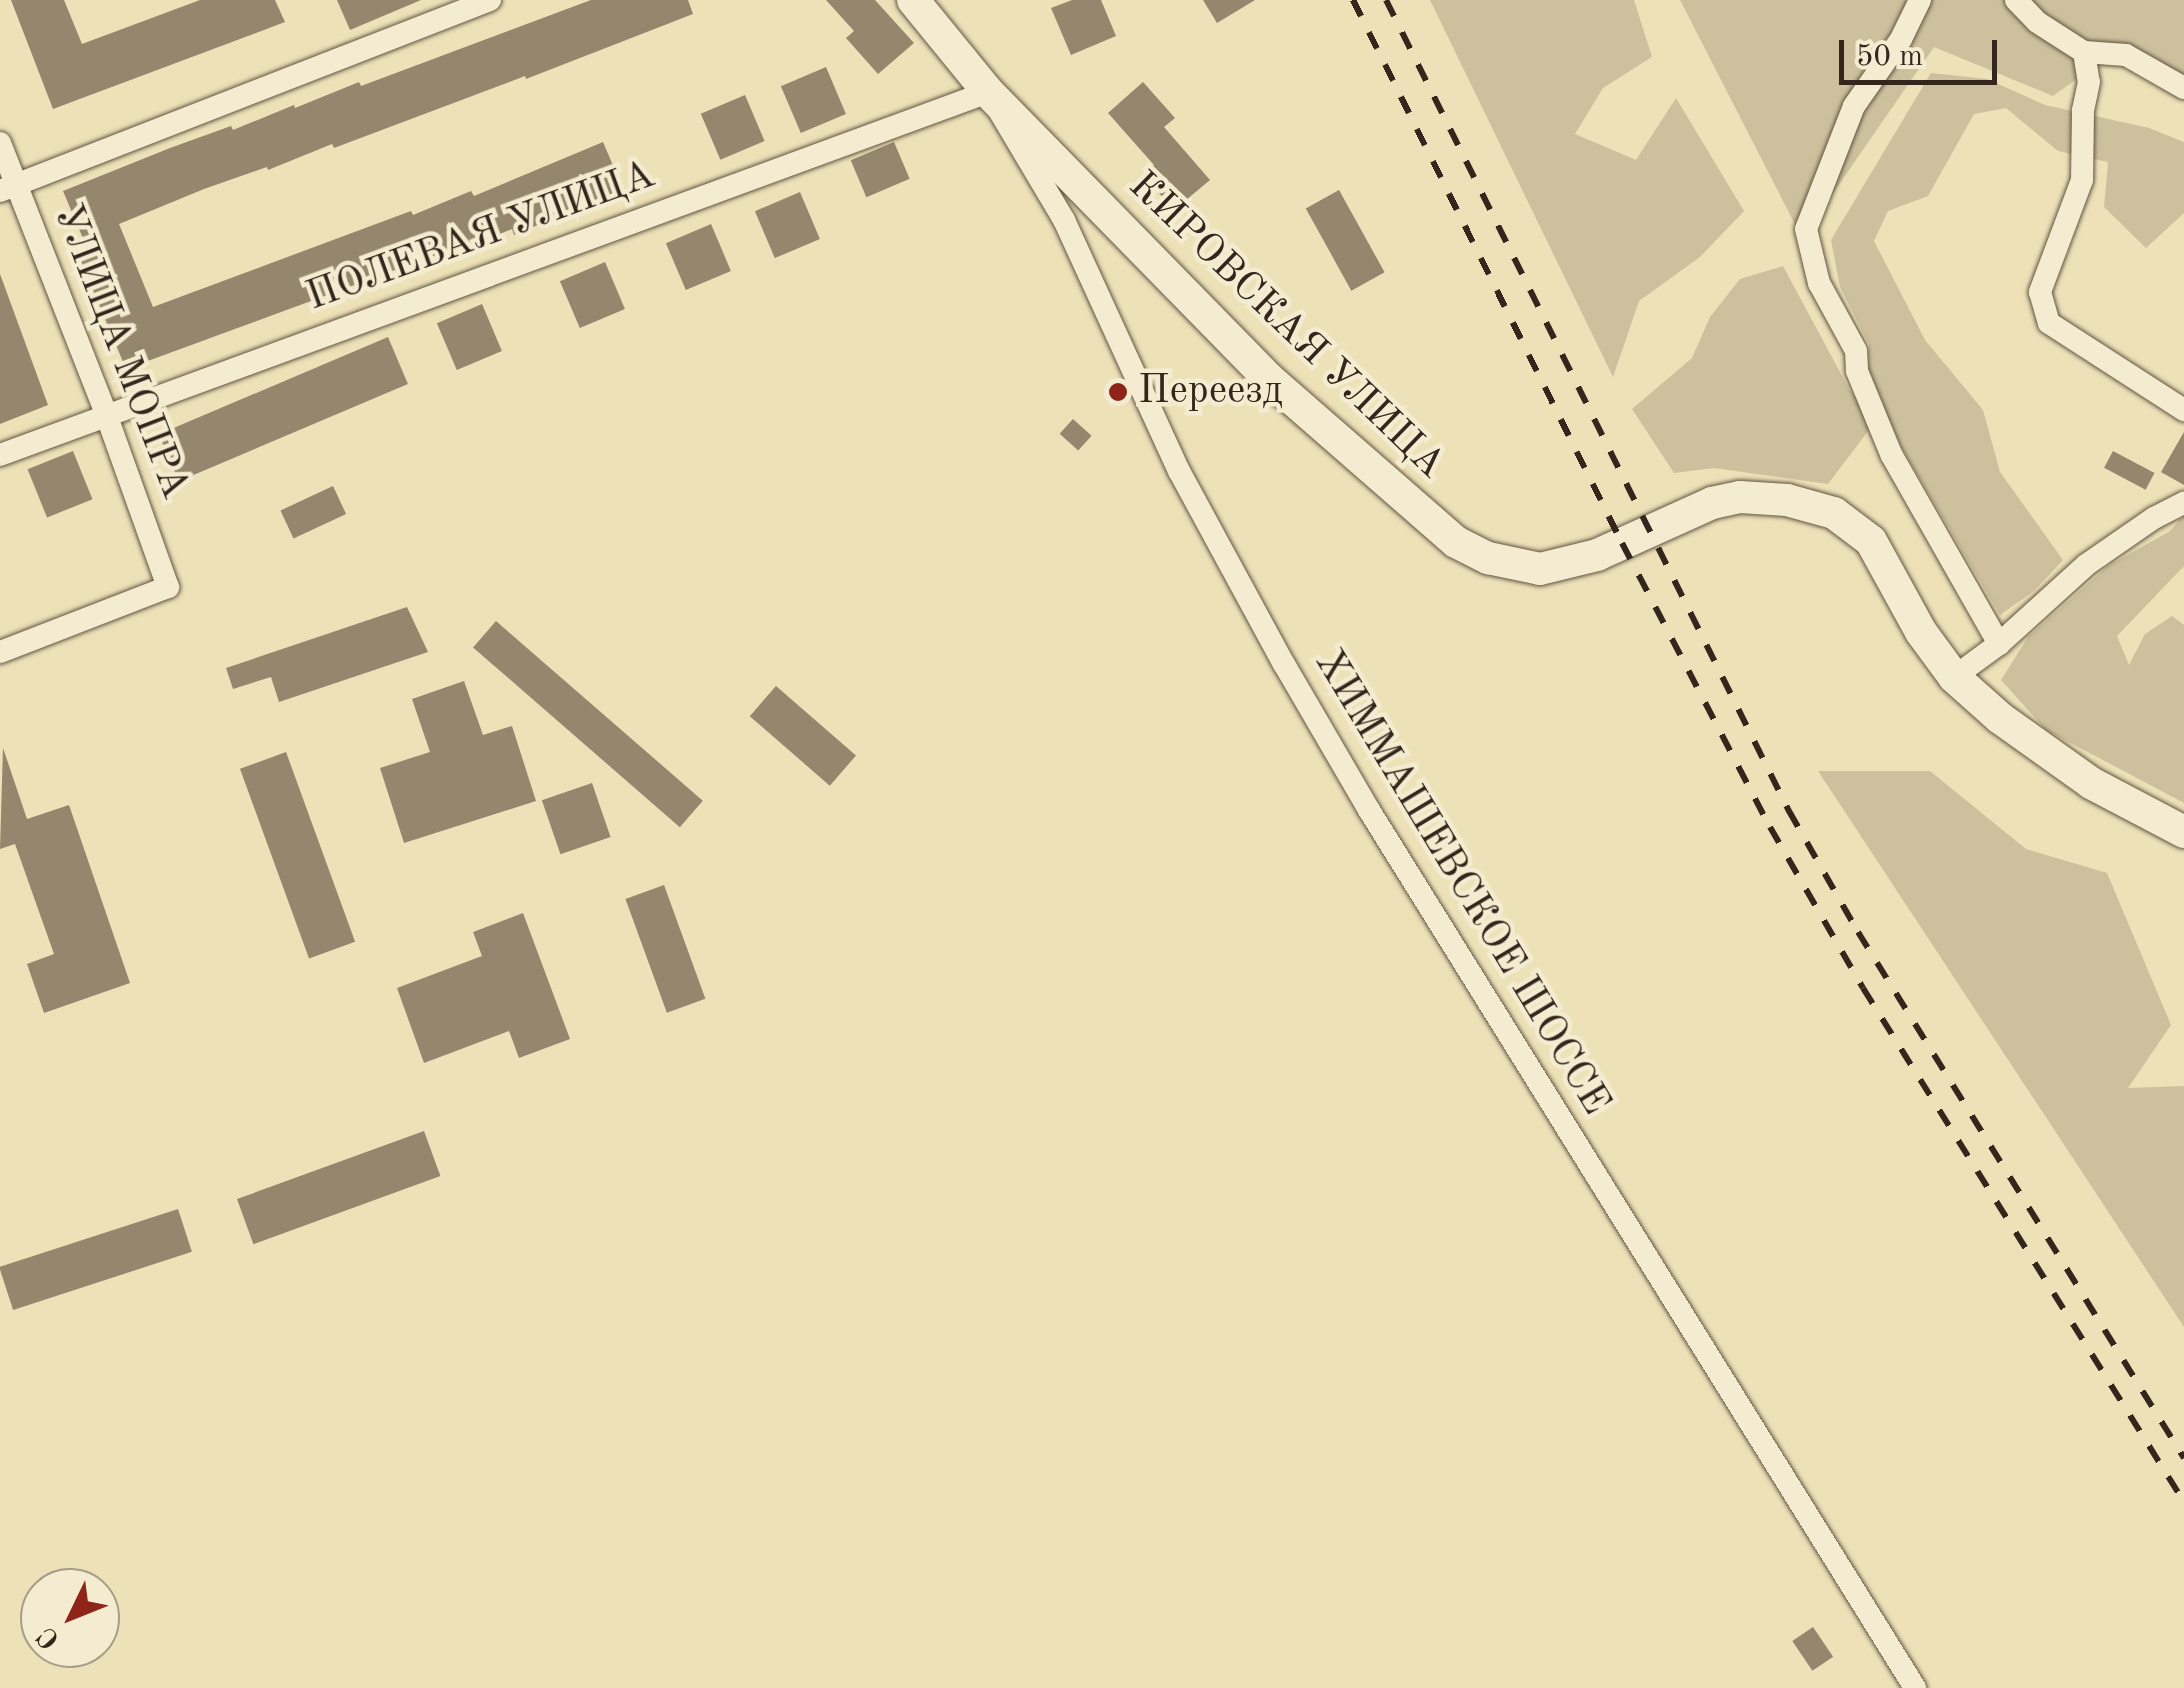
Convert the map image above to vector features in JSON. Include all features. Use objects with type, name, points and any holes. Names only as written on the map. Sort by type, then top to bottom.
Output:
[{"type":"main road","name":"КИРОВСКАЯ УЛИЦА","points":[[913,0],[988,92],[1268,378],[1470,551],[1524,568],[1555,567],[1597,554],[1712,503],[1740,497],[1787,500],[1834,512],[1871,541],[1921,632],[1954,676],[2000,718],[2092,783],[2184,832]]},
{"type":"street","points":[[8,188],[490,0]]},
{"type":"street","points":[[1920,0],[1901,38],[1854,106],[1806,229],[1819,282],[1856,351],[1857,372],[1891,454],[1999,644]]},
{"type":"street","points":[[2016,0],[2037,22],[2084,52],[2126,55],[2184,88]]},
{"type":"street","points":[[2084,52],[2089,82],[2083,112],[2082,180],[2040,292],[2049,323],[2184,410]]},
{"type":"street","name":"ПОЛЕВАЯ УЛИЦА","points":[[0,455],[988,92]]},
{"type":"street","name":"ХИММАШЕВСКОЕ ШОССЕ","points":[[988,92],[1064,220],[1179,471],[1284,664],[1401,861],[1915,1688]]},
{"type":"street","name":"УЛИЦА МОПРА","points":[[0,144],[8,188],[106,414],[168,587],[0,652]]},
{"type":"street","points":[[1954,676],[1999,644],[2086,565],[2154,518],[2184,503]]},
{"type":"shaded area","points":[[1430,0],[1634,0],[1652,57],[1603,88],[1575,134],[1636,160],[1676,98],[1744,211],[1700,257],[1639,301],[1613,377]]},
{"type":"shaded area","points":[[1680,0],[2184,0],[2184,84],[2121,47],[2053,96],[1934,47],[1802,238]]},
{"type":"shaded area","points":[[1931,73],[1987,79],[2045,105],[2149,128],[2184,142],[2184,213],[2146,248],[2104,207],[2108,162],[2058,151],[2006,108],[1974,114],[1928,196],[1888,211],[1874,241],[1925,340],[1983,410],[2000,472],[2063,560],[2034,591],[2000,615],[1901,446],[1868,372],[1869,344],[1840,287],[1831,240]]},
{"type":"shaded area","points":[[1783,266],[1849,389],[1875,422],[1828,484],[1714,468],[1674,473],[1632,409],[1692,358],[1710,317],[1740,279]]},
{"type":"shaded area","points":[[2184,515],[2184,566],[2117,636],[2129,665],[2145,634],[2172,616],[2184,625],[2184,803],[2046,730],[2001,680],[2028,637],[2108,566],[2170,531]]},
{"type":"shaded area","points":[[1818,771],[1930,771],[2026,849],[2107,873],[2171,1025],[2128,1088],[2184,1086],[2184,1327]]},
{"type":"building","points":[[11,0],[64,0],[82,44],[200,0],[275,0],[285,22],[53,109]]},
{"type":"building","points":[[337,0],[421,0],[350,30]]},
{"type":"building","points":[[591,0],[688,0],[693,14],[334,148],[332,144],[268,170],[267,167],[204,189],[119,224],[153,307],[411,211],[413,215],[471,191],[474,196],[603,142],[623,189],[514,235],[512,229],[446,256],[444,252],[126,369],[80,259],[90,255],[63,191],[170,148],[231,126],[233,130],[359,82],[361,86]]},
{"type":"building","points":[[826,0],[875,0],[914,43],[878,74],[846,38],[854,31]]},
{"type":"building","points":[[1072,0],[1101,0],[1116,36],[1071,55],[1051,8]]},
{"type":"building","points":[[1203,0],[1255,0],[1217,23]]},
{"type":"building","points":[[826,67],[846,114],[801,133],[781,86]]},
{"type":"building","points":[[1143,82],[1175,118],[1164,127],[1210,180],[1174,210],[1143,175],[1154,165],[1108,113]]},
{"type":"building","points":[[745,95],[765,141],[720,160],[701,114]]},
{"type":"building","points":[[894,142],[910,179],[866,197],[851,160]]},
{"type":"building","points":[[1339,190],[1385,272],[1351,291],[1306,208]]},
{"type":"building","points":[[800,192],[820,239],[775,258],[755,211]]},
{"type":"building","points":[[711,224],[731,271],[686,290],[666,243]]},
{"type":"building","points":[[605,262],[625,309],[580,328],[560,281]]},
{"type":"building","points":[[0,274],[48,405],[0,424]]},
{"type":"building","points":[[482,304],[502,351],[457,370],[437,323]]},
{"type":"building","points":[[388,337],[408,384],[179,481],[159,434]]},
{"type":"building","points":[[1073,419],[1092,436],[1078,451],[1060,434]]},
{"type":"building","points":[[2184,432],[2184,485],[2161,472]]},
{"type":"building","points":[[73,451],[92,499],[47,518],[28,469]]},
{"type":"building","points":[[2113,451],[2154,473],[2146,490],[2104,468]]},
{"type":"building","points":[[333,486],[346,514],[294,539],[280,511]]},
{"type":"building","points":[[407,607],[428,652],[279,702],[271,677],[233,689],[226,668]]},
{"type":"building","points":[[496,621],[703,801],[680,827],[473,647]]},
{"type":"building","points":[[464,681],[483,735],[512,726],[536,801],[404,843],[380,768],[430,752],[412,699]]},
{"type":"building","points":[[776,686],[856,756],[830,786],[750,716]]},
{"type":"building","points":[[3,748],[27,819],[69,805],[130,983],[44,1013],[27,964],[54,954],[15,844],[0,849]]},
{"type":"building","points":[[286,752],[355,942],[309,959],[240,769]]},
{"type":"building","points":[[592,783],[611,837],[560,854],[542,800]]},
{"type":"building","points":[[664,885],[705,999],[667,1013],[625,899]]},
{"type":"building","points":[[523,913],[570,1039],[519,1058],[509,1031],[424,1063],[397,988],[482,956],[473,932]]},
{"type":"building","points":[[424,1131],[440,1176],[253,1244],[237,1199]]},
{"type":"building","points":[[178,1209],[192,1252],[13,1310],[0,1267]]},
{"type":"building","points":[[1813,1627],[1833,1657],[1812,1671],[1792,1641]]},
{"type":"railway","points":[[1353,0],[1622,543],[1770,827],[1863,988],[2184,1502]]},
{"type":"railway","points":[[1386,0],[1789,811],[1858,932],[2184,1458]]},
{"type":"place","name":"Переезд","points":[[1118,392]]}]
